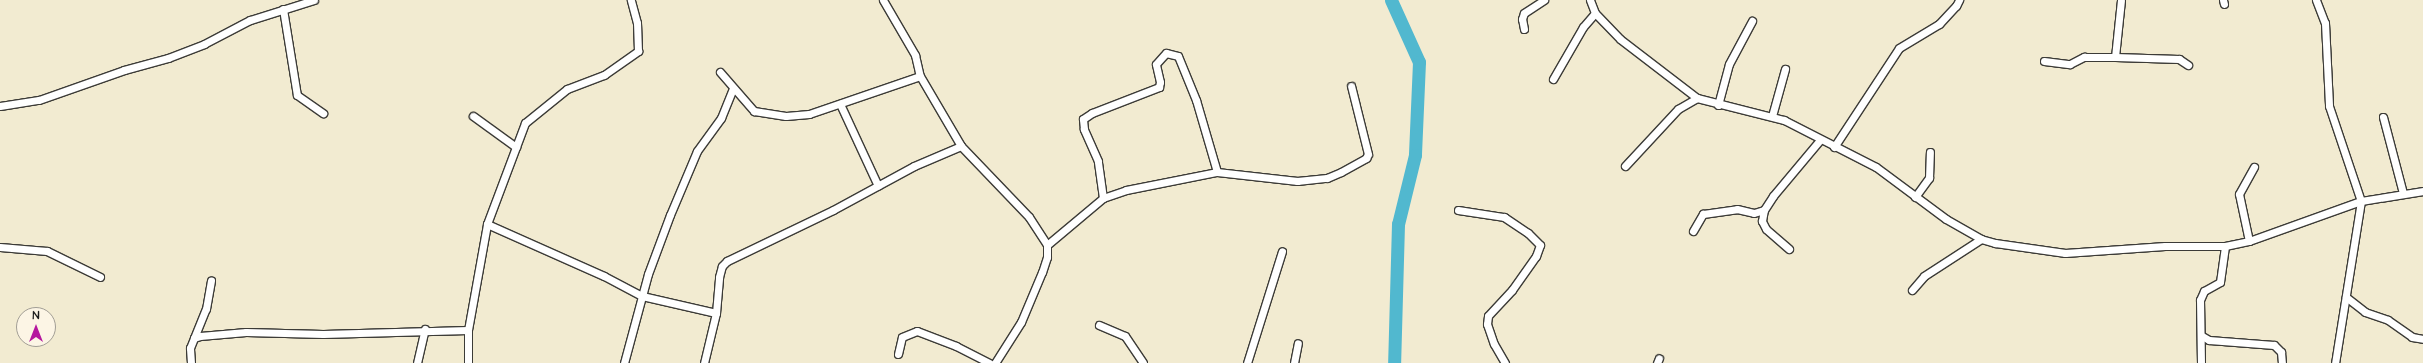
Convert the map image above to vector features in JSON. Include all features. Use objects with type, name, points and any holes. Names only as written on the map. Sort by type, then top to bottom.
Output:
[{"type":"street","points":[[0,106],[39,100],[124,70],[168,58],[204,44],[250,20],[314,0]]},
{"type":"street","points":[[468,363],[468,330],[487,224],[526,123],[552,100],[580,82],[604,75],[631,59],[638,51],[637,22],[631,0]]},
{"type":"street","points":[[883,0],[915,55],[920,76],[961,146],[1029,217],[1046,245],[1047,257],[1021,322],[995,363]]},
{"type":"street","points":[[1524,29],[1522,19],[1524,13],[1544,0]]},
{"type":"street","points":[[1590,0],[1595,13],[1632,49],[1697,98],[1718,105],[1772,116],[1876,167],[1915,197],[1981,239],[2009,246],[2064,253],[2165,246],[2225,246],[2249,240],[2361,201],[2423,191]]},
{"type":"street","points":[[1834,147],[1899,48],[1939,24],[1959,0]]},
{"type":"street","points":[[2116,57],[2121,0]]},
{"type":"street","points":[[2316,0],[2325,23],[2330,106],[2361,201],[2335,363]]},
{"type":"street","points":[[283,9],[297,95],[323,113]]},
{"type":"street","points":[[1553,79],[1583,27],[1595,13]]},
{"type":"street","points":[[1718,105],[1729,64],[1752,21]]},
{"type":"street","points":[[1103,198],[1098,160],[1084,129],[1083,119],[1092,113],[1159,87],[1160,82],[1156,64],[1166,53],[1178,56],[1196,100],[1217,172]]},
{"type":"street","points":[[2044,61],[2070,64],[2084,57],[2116,57],[2179,60],[2188,65]]},
{"type":"street","points":[[1772,116],[1785,69]]},
{"type":"street","points":[[720,72],[754,111],[768,115],[809,114],[920,76]]},
{"type":"street","points":[[1046,245],[1103,198],[1126,190],[1217,172],[1314,181],[1327,178],[1366,158],[1367,150],[1351,86]]},
{"type":"street","points":[[624,363],[642,296],[688,170],[701,144],[721,118],[733,88]]},
{"type":"street","points":[[1625,166],[1678,109],[1697,98]]},
{"type":"street","points":[[840,104],[878,186]]},
{"type":"street","points":[[474,116],[516,147]]},
{"type":"street","points":[[2383,117],[2403,194]]},
{"type":"street","points":[[1789,249],[1766,229],[1762,221],[1764,210],[1820,140]]},
{"type":"street","points":[[704,363],[716,314],[719,277],[727,261],[878,186],[914,166],[961,146]]},
{"type":"street","points":[[1915,197],[1929,178],[1930,152]]},
{"type":"street","points":[[2249,240],[2239,194],[2254,167]]},
{"type":"street","points":[[1693,231],[1703,214],[1737,209],[1754,213],[1764,210]]},
{"type":"street","points":[[1458,210],[1504,217],[1528,233],[1540,245],[1536,256],[1512,290],[1488,316],[1487,324],[1494,344],[1505,363]]},
{"type":"street","points":[[487,224],[597,273],[642,296],[716,314]]},
{"type":"street","points":[[1912,290],[1924,276],[1981,239]]},
{"type":"street","points":[[2201,363],[2201,294],[2220,282],[2225,246]]},
{"type":"street","points":[[0,247],[47,251],[100,278]]},
{"type":"street","points":[[1247,363],[1282,251]]},
{"type":"street","points":[[191,363],[190,348],[206,309],[211,280]]},
{"type":"street","points":[[2346,297],[2365,312],[2388,320],[2412,337],[2423,339]]},
{"type":"street","points":[[1099,325],[1125,336],[1143,363]]},
{"type":"street","points":[[194,338],[246,332],[323,334],[426,329],[468,330]]},
{"type":"street","points":[[417,363],[426,329]]},
{"type":"street","points":[[898,354],[902,337],[917,331],[956,346],[990,363]]},
{"type":"street","points":[[2202,336],[2209,340],[2274,345],[2281,352],[2282,363]]},
{"type":"street","points":[[1294,363],[1298,344]]},
{"type":"waterway","points":[[1391,0],[1419,62],[1415,155],[1398,224],[1394,363]]}]
